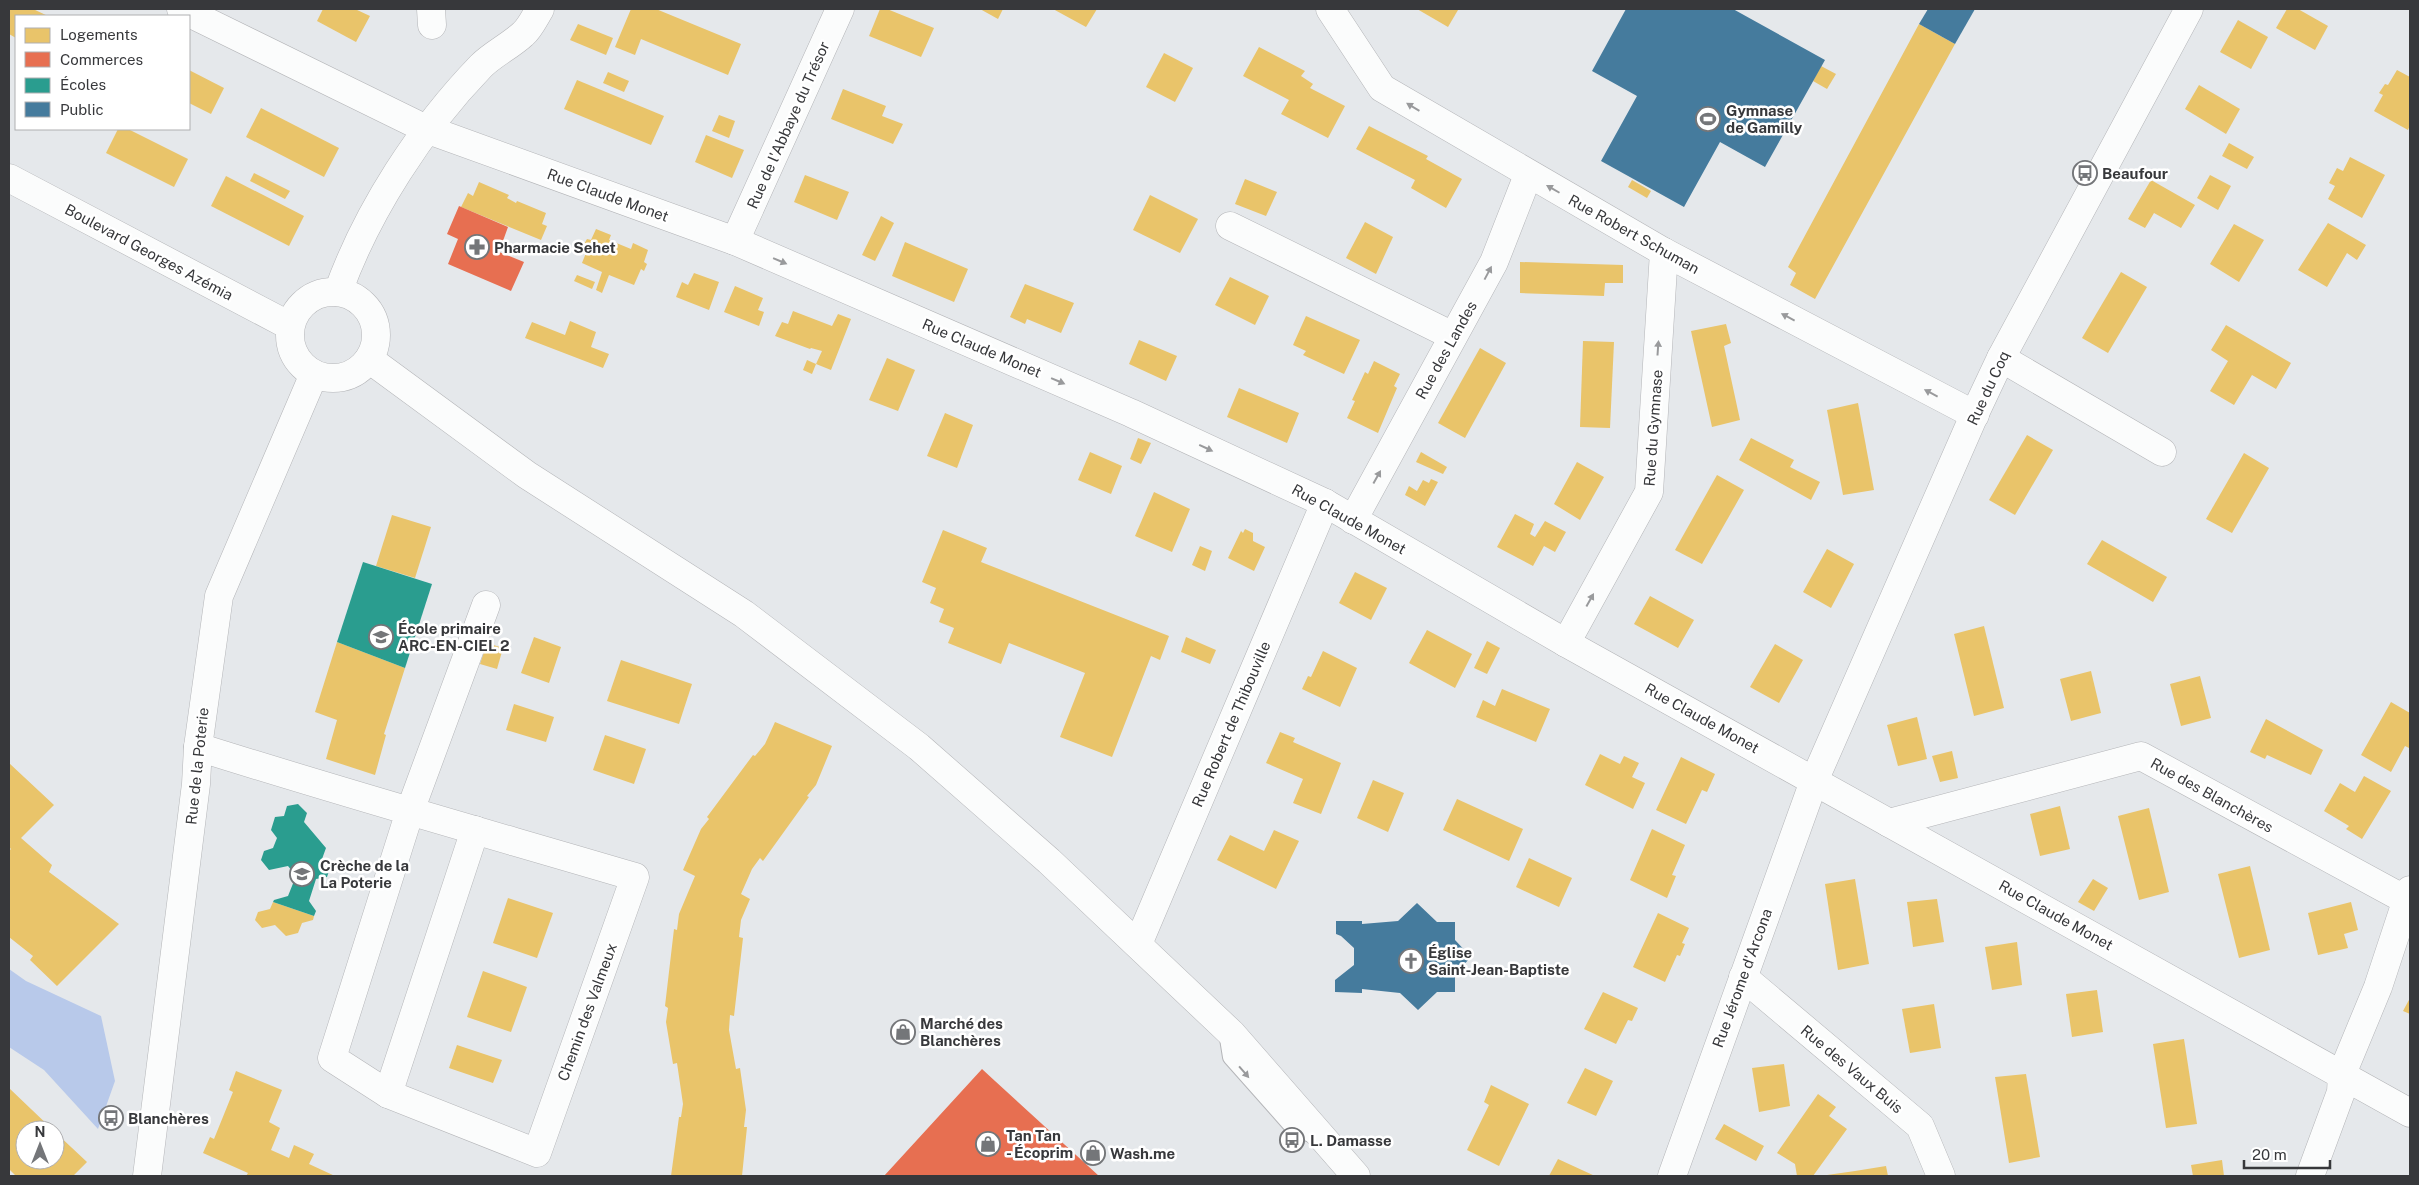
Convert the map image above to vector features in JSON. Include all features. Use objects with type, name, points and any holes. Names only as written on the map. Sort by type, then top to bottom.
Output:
[{"type":"street","name":"Rue Claude Monet","points":[[182,9],[426,129],[736,242],[1131,413],[1325,503],[1566,643],[2410,1112]]},
{"type":"street","points":[[338,292],[346,268],[391,182],[426,129],[482,65],[524,33],[540,9]]},
{"type":"street","name":"Rue de l'Abbaye du Trésor","points":[[736,242],[840,9]]},
{"type":"street","name":"Rue Robert Schuman","points":[[1330,9],[1382,88],[1528,175],[1664,252],[1975,415]]},
{"type":"street","name":"Rue du Coq","points":[[1814,781],[2001,358],[2189,9]]},
{"type":"street","name":"Rue des Landes","points":[[1354,520],[1494,262],[1528,175]]},
{"type":"street","name":"Boulevard Georges Azémia","points":[[9,178],[290,326]]},
{"type":"street","points":[[1230,226],[1453,336]]},
{"type":"street","name":"Rue du Gymnase","points":[[1566,643],[1649,492],[1664,252]]},
{"type":"street","points":[[338,292],[357,299],[372,317],[376,340],[364,366],[344,378],[324,378],[304,368],[293,354],[289,336],[290,326],[299,307],[307,300],[317,295],[338,292]]},
{"type":"street","points":[[369,358],[527,475],[744,614],[919,747],[1049,861],[1226,1028],[1356,1176]]},
{"type":"street","points":[[2001,358],[2162,452]]},
{"type":"street","name":"Rue de la Poterie","points":[[147,1176],[194,794],[198,747],[219,596],[314,374]]},
{"type":"street","name":"Rue Robert de Thibouville","points":[[1138,944],[1325,503]]},
{"type":"street","name":"Chemin des Valmeux","points":[[198,747],[410,811],[635,878],[537,1153],[388,1094],[332,1058],[410,811],[486,605]]},
{"type":"street","name":"Rue des Blanchères","points":[[1889,823],[2141,756],[2408,895]]},
{"type":"street","name":"Rue Jérome d'Arcona","points":[[1672,1176],[1814,781]]},
{"type":"street","points":[[388,1094],[475,830]]},
{"type":"street","points":[[2310,1176],[2341,1092],[2342,1074],[2378,987],[2408,895]]},
{"type":"street","name":"Rue des Vaux Buis","points":[[1743,977],[1920,1126],[1941,1176]]},
{"type":"shaded area","points":[[9,969],[26,981],[101,1016],[115,1081],[98,1129],[44,1070],[9,1047]]},
{"type":"building: Logements","points":[[9,9],[33,9],[46,15],[15,15],[15,37],[9,34]]},
{"type":"building: Logements","points":[[323,9],[355,9],[370,16],[356,42],[317,21]]},
{"type":"building: Logements","points":[[631,9],[656,9],[741,44],[728,75],[641,39],[635,55],[615,47]]},
{"type":"building: Logements","points":[[880,9],[887,9],[934,28],[921,57],[869,36]]},
{"type":"building: Logements","points":[[980,9],[1003,9],[998,19]]},
{"type":"building: Logements","points":[[1053,9],[1097,9],[1086,27]]},
{"type":"building: Logements","points":[[1417,9],[1456,9],[1458,10],[1448,27]]},
{"type":"building: Logements","points":[[2287,9],[2298,9],[2328,26],[2315,50],[2276,28]]},
{"type":"building: Logements","points":[[2238,20],[2268,37],[2251,69],[2220,52]]},
{"type":"building: Logements","points":[[578,24],[613,38],[606,55],[570,40]]},
{"type":"building: Logements","points":[[1919,24],[1955,44],[1815,299],[1790,285],[1796,273],[1788,267]]},
{"type":"building: Logements","points":[[1259,47],[1305,71],[1301,76],[1313,84],[1310,88],[1345,106],[1328,138],[1281,114],[1289,100],[1243,76]]},
{"type":"building: Logements","points":[[1164,53],[1193,68],[1175,102],[1146,87]]},
{"type":"building: Logements","points":[[1821,66],[1836,74],[1827,89],[1813,81]]},
{"type":"building: Logements","points":[[2397,70],[2410,77],[2410,125],[2408,130],[2374,111],[2383,95],[2379,93],[2385,84],[2388,85]]},
{"type":"building: Logements","points":[[190,71],[224,88],[211,114],[190,104]]},
{"type":"building: Logements","points":[[608,72],[629,81],[624,92],[603,83]]},
{"type":"building: Logements","points":[[577,80],[664,116],[651,145],[564,109]]},
{"type":"building: Logements","points":[[2199,85],[2240,109],[2226,134],[2185,109]]},
{"type":"building: Logements","points":[[843,89],[886,106],[882,116],[903,124],[893,144],[831,119]]},
{"type":"building: Logements","points":[[261,108],[339,148],[324,177],[246,137]]},
{"type":"building: Logements","points":[[719,115],[735,121],[729,138],[712,131]]},
{"type":"building: Logements","points":[[1369,126],[1428,156],[1426,159],[1462,179],[1446,208],[1411,188],[1415,180],[1356,149]]},
{"type":"building: Logements","points":[[118,130],[130,130],[188,159],[174,187],[106,153]]},
{"type":"building: Logements","points":[[706,135],[744,150],[732,178],[695,162]]},
{"type":"building: Logements","points":[[2229,143],[2254,157],[2247,169],[2222,156]]},
{"type":"building: Logements","points":[[2350,157],[2385,175],[2362,218],[2328,199],[2335,186],[2329,183],[2337,168],[2343,171]]},
{"type":"building: Logements","points":[[254,173],[290,191],[285,199],[250,181]]},
{"type":"building: Logements","points":[[805,175],[849,192],[837,220],[794,202]]},
{"type":"building: Logements","points":[[2210,175],[2231,186],[2218,210],[2197,198]]},
{"type":"building: Logements","points":[[226,176],[304,216],[289,246],[211,206]]},
{"type":"building: Logements","points":[[1245,179],[1277,192],[1266,216],[1235,204]]},
{"type":"building: Logements","points":[[1632,180],[1651,191],[1647,198],[1628,187]]},
{"type":"building: Logements","points":[[2151,180],[2195,205],[2181,228],[2154,213],[2145,228],[2128,219]]},
{"type":"building: Logements","points":[[479,182],[509,195],[507,198],[516,203],[517,201],[546,213],[542,224],[547,226],[541,240],[461,207],[468,193],[473,196]]},
{"type":"building: Logements","points":[[1150,195],[1198,219],[1180,253],[1133,230]]},
{"type":"building: Logements","points":[[881,216],[894,223],[875,261],[862,255]]},
{"type":"building: Logements","points":[[1365,222],[1393,237],[1376,274],[1346,258]]},
{"type":"building: Logements","points":[[2328,223],[2366,245],[2357,260],[2347,253],[2327,287],[2298,270]]},
{"type":"building: Logements","points":[[2234,224],[2264,240],[2239,282],[2210,264]]},
{"type":"building: Logements","points":[[596,229],[611,235],[609,240],[631,249],[633,243],[648,250],[644,262],[647,264],[644,271],[641,269],[634,285],[609,275],[602,293],[596,290],[602,272],[582,263],[588,248],[583,246],[587,239],[591,240]]},
{"type":"building: Logements","points":[[905,242],[968,269],[954,302],[892,276]]},
{"type":"building: Logements","points":[[1520,262],[1623,265],[1623,283],[1605,283],[1604,296],[1520,293]]},
{"type":"building: Logements","points":[[2121,272],[2147,287],[2108,353],[2082,338]]},
{"type":"building: Logements","points":[[694,273],[719,282],[709,310],[676,297],[682,282],[688,285]]},
{"type":"building: Logements","points":[[577,275],[595,282],[592,289],[574,281]]},
{"type":"building: Logements","points":[[1230,277],[1269,296],[1255,325],[1215,305]]},
{"type":"building: Logements","points":[[1025,284],[1074,303],[1061,333],[1027,319],[1025,324],[1010,317]]},
{"type":"building: Logements","points":[[735,286],[763,298],[758,310],[764,312],[759,326],[724,312]]},
{"type":"building: Logements","points":[[793,311],[832,326],[838,314],[851,319],[831,370],[816,364],[822,351],[810,349],[775,336],[782,322],[788,324]]},
{"type":"building: Logements","points":[[1306,316],[1360,340],[1344,374],[1303,355],[1306,351],[1293,345]]},
{"type":"building: Logements","points":[[570,321],[596,332],[591,347],[609,354],[603,368],[525,338],[532,322],[565,335]]},
{"type":"building: Logements","points":[[1726,324],[1731,343],[1724,346],[1740,420],[1712,427],[1691,331]]},
{"type":"building: Logements","points":[[2226,325],[2291,363],[2276,389],[2252,375],[2234,405],[2210,391],[2228,361],[2211,350]]},
{"type":"building: Logements","points":[[1139,340],[1177,356],[1166,381],[1129,364]]},
{"type":"building: Logements","points":[[1583,341],[1614,342],[1610,428],[1580,427]]},
{"type":"building: Logements","points":[[1480,348],[1506,363],[1465,438],[1438,423]]},
{"type":"building: Logements","points":[[887,358],[915,370],[898,411],[869,400]]},
{"type":"building: Logements","points":[[807,360],[816,364],[812,374],[803,370]]},
{"type":"building: Logements","points":[[1374,361],[1400,374],[1394,386],[1397,388],[1378,433],[1347,418],[1355,401],[1352,400],[1365,372],[1368,374]]},
{"type":"building: Logements","points":[[1239,388],[1299,413],[1287,443],[1227,417]]},
{"type":"building: Logements","points":[[1858,403],[1874,490],[1843,495],[1827,410]]},
{"type":"building: Logements","points":[[945,413],[973,425],[957,468],[927,456]]},
{"type":"building: Logements","points":[[2027,435],[2053,450],[2015,515],[1989,500]]},
{"type":"building: Logements","points":[[1138,438],[1151,443],[1141,464],[1130,459]]},
{"type":"building: Logements","points":[[1751,438],[1794,460],[1790,467],[1820,482],[1811,500],[1739,460]]},
{"type":"building: Logements","points":[[1090,452],[1122,466],[1111,494],[1078,480]]},
{"type":"building: Logements","points":[[1421,452],[1447,467],[1443,474],[1416,462]]},
{"type":"building: Logements","points":[[2244,453],[2269,468],[2232,533],[2206,519]]},
{"type":"building: Logements","points":[[1577,462],[1604,477],[1580,520],[1554,504]]},
{"type":"building: Logements","points":[[1717,475],[1744,490],[1702,564],[1675,550]]},
{"type":"building: Logements","points":[[1431,479],[1438,482],[1425,506],[1405,495],[1409,486],[1417,491],[1423,480],[1429,483]]},
{"type":"building: Logements","points":[[1154,492],[1190,509],[1172,552],[1135,536]]},
{"type":"building: Logements","points":[[1515,514],[1534,524],[1530,534],[1535,537],[1545,521],[1566,532],[1555,552],[1544,546],[1533,566],[1497,547]]},
{"type":"building: Logements","points":[[392,515],[431,527],[415,578],[376,566]]},
{"type":"building: Logements","points":[[1245,529],[1253,533],[1253,541],[1265,547],[1254,571],[1228,558],[1241,531],[1243,533]]},
{"type":"building: Logements","points":[[943,530],[987,548],[981,562],[1169,636],[1160,660],[1151,656],[1112,757],[1060,737],[1085,673],[1009,643],[1001,664],[948,643],[954,628],[939,622],[944,609],[930,603],[936,588],[922,582]]},
{"type":"building: Logements","points":[[2102,540],[2167,577],[2153,602],[2087,564]]},
{"type":"building: Logements","points":[[1200,546],[1212,551],[1205,571],[1192,565]]},
{"type":"building: Logements","points":[[1827,549],[1854,564],[1831,608],[1803,592]]},
{"type":"building: Logements","points":[[1355,572],[1387,588],[1371,620],[1339,603]]},
{"type":"building: Logements","points":[[1650,596],[1694,620],[1678,648],[1634,624]]},
{"type":"building: Logements","points":[[1984,626],[2004,708],[1974,716],[1954,634]]},
{"type":"building: Logements","points":[[1427,630],[1472,654],[1455,688],[1409,663]]},
{"type":"building: Logements","points":[[534,637],[561,647],[549,683],[521,673]]},
{"type":"building: Logements","points":[[1186,637],[1216,650],[1210,664],[1181,652]]},
{"type":"building: Logements","points":[[1487,641],[1500,648],[1487,674],[1474,668]]},
{"type":"building: Logements","points":[[337,642],[405,668],[384,734],[386,735],[375,775],[326,759],[337,720],[315,712]]},
{"type":"building: Logements","points":[[487,643],[503,648],[497,669],[480,664]]},
{"type":"building: Logements","points":[[1775,644],[1803,660],[1779,703],[1750,687]]},
{"type":"building: Logements","points":[[1323,651],[1357,668],[1340,707],[1302,689],[1308,676],[1311,677]]},
{"type":"building: Logements","points":[[621,660],[692,684],[679,724],[607,701]]},
{"type":"building: Logements","points":[[2091,671],[2101,713],[2071,721],[2060,679]]},
{"type":"building: Logements","points":[[2200,676],[2211,718],[2181,726],[2170,684]]},
{"type":"building: Logements","points":[[1502,689],[1550,709],[1536,742],[1476,717],[1483,700],[1495,706]]},
{"type":"building: Logements","points":[[2391,702],[2410,713],[2410,746],[2409,748],[2405,746],[2391,772],[2361,755]]},
{"type":"building: Logements","points":[[514,704],[554,717],[546,742],[506,730]]},
{"type":"building: Logements","points":[[1917,717],[1927,759],[1898,766],[1887,725]]},
{"type":"building: Logements","points":[[2266,719],[2323,750],[2311,775],[2267,755],[2265,759],[2250,752]]},
{"type":"building: Logements","points":[[775,722],[832,746],[816,785],[807,796],[809,797],[763,861],[760,858],[752,869],[741,894],[750,899],[741,920],[739,937],[743,938],[734,1016],[730,1015],[729,1030],[736,1069],[740,1068],[746,1110],[744,1127],[747,1127],[742,1176],[671,1176],[679,1117],[681,1117],[683,1104],[677,1063],[673,1064],[666,1022],[668,1008],[665,1006],[674,929],[677,930],[679,914],[695,876],[683,870],[701,829],[709,819],[707,817],[753,755],[755,756],[765,744]]},
{"type":"building: Logements","points":[[1280,732],[1295,738],[1293,742],[1341,763],[1321,814],[1293,803],[1303,779],[1266,763]]},
{"type":"building: Logements","points":[[605,735],[646,749],[634,784],[593,770]]},
{"type":"building: Logements","points":[[1952,751],[1958,778],[1940,782],[1932,756]]},
{"type":"building: Logements","points":[[1600,754],[1620,764],[1624,756],[1639,763],[1632,777],[1645,783],[1633,809],[1585,785]]},
{"type":"building: Logements","points":[[1681,757],[1715,774],[1707,792],[1702,790],[1686,824],[1656,810]]},
{"type":"building: Logements","points":[[9,763],[54,805],[21,838],[52,865],[49,872],[119,924],[57,986],[30,960],[33,956],[9,937],[9,851],[11,849],[9,847]]},
{"type":"building: Logements","points":[[2364,776],[2391,791],[2362,839],[2346,829],[2349,826],[2324,811],[2340,783],[2355,792]]},
{"type":"building: Logements","points":[[1373,780],[1404,793],[1388,832],[1357,818]]},
{"type":"building: Logements","points":[[1457,799],[1523,829],[1509,861],[1443,830]]},
{"type":"building: Logements","points":[[2060,806],[2070,849],[2040,856],[2030,814]]},
{"type":"building: Logements","points":[[2149,808],[2169,892],[2139,900],[2118,816]]},
{"type":"building: Logements","points":[[1652,829],[1685,845],[1672,875],[1676,876],[1667,898],[1630,880]]},
{"type":"building: Logements","points":[[1274,830],[1299,841],[1276,889],[1217,860],[1230,835],[1264,851]]},
{"type":"building: Logements","points":[[1529,858],[1572,878],[1559,907],[1516,887]]},
{"type":"building: Logements","points":[[2250,866],[2270,950],[2239,958],[2218,874]]},
{"type":"building: Logements","points":[[1855,879],[1869,964],[1838,970],[1825,884]]},
{"type":"building: Logements","points":[[2093,879],[2108,888],[2094,911],[2078,902]]},
{"type":"building: Logements","points":[[508,898],[553,913],[537,958],[493,943]]},
{"type":"building: Logements","points":[[1937,899],[1944,942],[1913,947],[1907,902]]},
{"type":"building: Logements","points":[[273,902],[314,916],[313,920],[302,923],[298,933],[286,936],[275,925],[262,928],[255,920],[258,912],[270,909]]},
{"type":"building: Logements","points":[[2351,902],[2358,930],[2344,934],[2348,948],[2318,955],[2308,913]]},
{"type":"building: Logements","points":[[1658,913],[1689,928],[1682,943],[1685,944],[1680,956],[1677,955],[1665,982],[1633,967]]},
{"type":"building: Logements","points":[[2017,942],[2022,985],[1992,990],[1985,947]]},
{"type":"building: Logements","points":[[483,971],[527,987],[511,1032],[467,1017]]},
{"type":"building: Logements","points":[[2097,990],[2103,1032],[2072,1037],[2066,994]]},
{"type":"building: Logements","points":[[1603,992],[1638,1008],[1632,1021],[1628,1020],[1616,1044],[1584,1029]]},
{"type":"building: Logements","points":[[2410,998],[2410,1014],[2403,1011]]},
{"type":"building: Logements","points":[[1934,1004],[1941,1048],[1910,1053],[1902,1009]]},
{"type":"building: Logements","points":[[2184,1039],[2197,1124],[2166,1128],[2153,1044]]},
{"type":"building: Logements","points":[[457,1045],[502,1060],[493,1083],[449,1068]]},
{"type":"building: Logements","points":[[1784,1064],[1790,1106],[1759,1112],[1752,1068]]},
{"type":"building: Logements","points":[[1585,1068],[1613,1081],[1596,1116],[1567,1103]]},
{"type":"building: Logements","points":[[236,1071],[282,1090],[269,1122],[280,1128],[271,1150],[289,1158],[294,1145],[314,1154],[309,1164],[335,1176],[246,1176],[248,1173],[203,1153],[210,1137],[214,1139],[233,1092],[229,1090]]},
{"type":"building: Logements","points":[[2026,1074],[2040,1157],[2009,1163],[1995,1077]]},
{"type":"building: Logements","points":[[1491,1085],[1529,1104],[1499,1166],[1467,1150],[1489,1105],[1484,1102]]},
{"type":"building: Logements","points":[[9,1088],[43,1120],[15,1120],[15,1170],[65,1170],[65,1141],[87,1162],[73,1176],[16,1176],[9,1169]]},
{"type":"building: Logements","points":[[1818,1094],[1836,1107],[1829,1116],[1847,1129],[1813,1176],[1797,1176],[1795,1164],[1777,1153]]},
{"type":"building: Logements","points":[[1724,1124],[1764,1146],[1756,1161],[1715,1139]]},
{"type":"building: Logements","points":[[1558,1159],[1595,1176],[1549,1176]]},
{"type":"building: Logements","points":[[2222,1160],[2224,1176],[2193,1176],[2191,1165]]},
{"type":"building: Logements","points":[[1886,1166],[1888,1176],[1827,1175],[1855,1171]]},
{"type":"building: Commerces","name":"Pharmacie Sehet","points":[[459,206],[508,227],[499,252],[524,262],[511,291],[448,264],[458,239],[447,234]]},
{"type":"building: Commerces","name":"Tan Tan - Écoprim","points":[[982,1069],[995,1081],[1099,1176],[884,1176]]},
{"type":"building: Écoles","points":[[363,562],[432,584],[405,668],[337,642]]},
{"type":"building: Écoles","points":[[298,804],[307,813],[304,822],[326,848],[322,859],[330,868],[327,877],[316,879],[309,901],[316,911],[314,916],[273,902],[288,896],[296,876],[288,866],[269,870],[261,860],[264,851],[273,848],[277,838],[271,830],[275,817],[284,816],[287,806]]},
{"type":"building: Public","name":"Gymnase de Gamilly","points":[[1626,9],[1733,9],[1825,60],[1765,167],[1720,142],[1684,207],[1601,161],[1637,96],[1592,71]]},
{"type":"building: Public","points":[[1928,9],[1975,9],[1955,44],[1919,24]]},
{"type":"building: Public","name":"Église Saint-Jean-Baptiste","points":[[1417,903],[1437,922],[1455,922],[1455,940],[1471,957],[1455,974],[1455,992],[1437,992],[1418,1010],[1400,993],[1362,989],[1362,993],[1335,992],[1335,980],[1354,965],[1354,948],[1336,934],[1336,921],[1362,921],[1362,924],[1398,921]]},
{"type":"place","name":"Gymnase de Gamilly","points":[[1708,119]]},
{"type":"place","name":"Beaufour","points":[[2085,173]]},
{"type":"place","name":"Pharmacie Sehet","points":[[477,247]]},
{"type":"place","name":"École primaire ARC-EN-CIEL 2","points":[[381,637]]},
{"type":"place","name":"Crèche de la La Poterie","points":[[302,874]]},
{"type":"place","name":"Église Saint-Jean-Baptiste","points":[[1411,961]]},
{"type":"place","name":"Marché des Blanchères","points":[[903,1032]]},
{"type":"place","name":"Blanchères","points":[[111,1118]]},
{"type":"place","name":"L. Damasse","points":[[1292,1140]]},
{"type":"place","name":"Tan Tan - Écoprim","points":[[988,1144]]},
{"type":"place","name":"Wash.me","points":[[1093,1153]]}]
